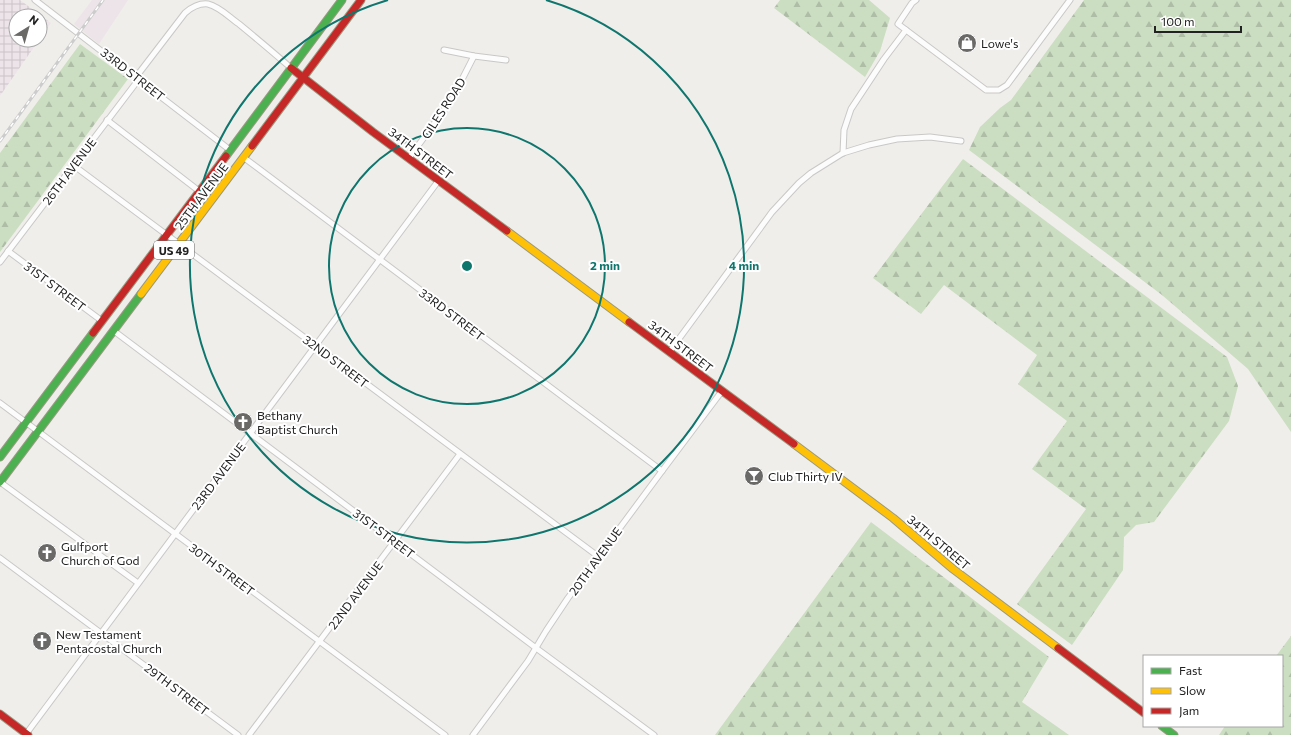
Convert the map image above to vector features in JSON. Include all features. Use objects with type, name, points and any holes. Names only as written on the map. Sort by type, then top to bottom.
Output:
[{"type":"main road","name":"25TH AVENUE","points":[[0,457],[342,0]]},
{"type":"main road","name":"25TH AVENUE","points":[[0,482],[361,0]]},
{"type":"main road","name":"34TH STREET","points":[[291,68],[409,158],[893,518],[953,569],[1143,712]]},
{"type":"main road","points":[[0,714],[27,734]]},
{"type":"main road","points":[[1163,727],[1174,735]]},
{"type":"street","name":"33RD STREET","points":[[35,0],[230,150]]},
{"type":"street","points":[[916,0],[912,3],[898,24],[986,90],[999,90],[1007,85],[1070,0]]},
{"type":"street","name":"26TH AVENUE","points":[[0,262],[73,166],[185,13],[190,8],[201,4]]},
{"type":"street","name":"34TH STREET","points":[[201,4],[208,4],[220,9],[291,68]]},
{"type":"street","points":[[843,152],[844,130],[851,109],[884,59],[906,30]]},
{"type":"street","points":[[444,50],[506,60]]},
{"type":"street","name":"GILES ROAD","points":[[409,158],[452,99],[474,56]]},
{"type":"street","points":[[107,120],[199,192]]},
{"type":"street","points":[[670,351],[772,212],[799,183],[811,173],[843,152],[897,139],[930,137],[961,141]]},
{"type":"street","name":"33RD STREET","points":[[244,157],[662,471]]},
{"type":"street","name":"32ND STREET","points":[[73,166],[598,557]]},
{"type":"street","name":"23RD AVENUE","points":[[27,734],[439,180]]},
{"type":"street","name":"31ST STREET","points":[[8,251],[102,321]]},
{"type":"street","name":"31ST STREET","points":[[114,330],[654,735]]},
{"type":"street","name":"20TH AVENUE","points":[[473,735],[515,679],[598,557],[722,391]]},
{"type":"street","name":"30TH STREET","points":[[0,403],[445,735]]},
{"type":"street","name":"22ND AVENUE","points":[[249,735],[460,454]]},
{"type":"street","points":[[0,482],[138,583]]},
{"type":"street","name":"29TH STREET","points":[[0,558],[238,735]]},
{"type":"shaded area","points":[[0,0],[20,0],[31,8],[8,8],[8,48],[33,48],[0,96]]},
{"type":"shaded area","points":[[92,0],[128,0],[99,44],[74,24]]},
{"type":"green space","points":[[780,0],[869,0],[890,18],[880,51],[865,77],[774,8]]},
{"type":"green space","points":[[1084,0],[1291,0],[1291,432],[1248,369],[1162,295],[969,150],[980,127],[1011,100]]},
{"type":"green space","points":[[80,44],[128,79],[0,252],[0,153]]},
{"type":"green space","points":[[963,159],[1227,357],[1238,386],[1229,421],[1154,522],[1136,525],[1124,537],[1123,570],[1072,645],[1017,604],[1086,509],[1032,469],[1067,421],[1018,384],[1037,355],[944,285],[921,314],[873,278]]},
{"type":"green space","points":[[871,522],[1049,657],[1022,702],[1069,735],[715,735]]},
{"type":"green space","points":[[1291,636],[1291,735],[1219,735],[1224,727],[1283,727],[1283,655],[1277,655]]},
{"type":"railway","points":[[0,141],[103,0]]},
{"type":"traffic: fast","points":[[226,156],[342,0]]},
{"type":"traffic: fast","points":[[0,482],[141,294]]},
{"type":"traffic: fast","points":[[0,457],[93,333]]},
{"type":"traffic: fast","points":[[1163,727],[1174,735]]},
{"type":"traffic: slow","points":[[141,294],[252,146]]},
{"type":"traffic: slow","points":[[507,231],[629,322]]},
{"type":"traffic: slow","points":[[794,444],[893,518],[953,569],[1058,648]]},
{"type":"traffic: jam","points":[[252,146],[361,0]]},
{"type":"traffic: jam","points":[[291,68],[373,132],[507,231]]},
{"type":"traffic: jam","points":[[93,333],[226,156]]},
{"type":"traffic: jam","points":[[629,322],[794,444]]},
{"type":"traffic: jam","points":[[1058,648],[1143,712]]},
{"type":"traffic: jam","points":[[0,714],[28,735]]},
{"type":"place","name":"Lowe's","points":[[967,43]]},
{"type":"place","name":"Bethany Baptist Church","points":[[243,422]]},
{"type":"place","name":"Club Thirty IV","points":[[754,476]]},
{"type":"place","name":"Gulfport Church of God","points":[[47,553]]},
{"type":"place","name":"New Testament Pentacostal Church","points":[[42,641]]}]
